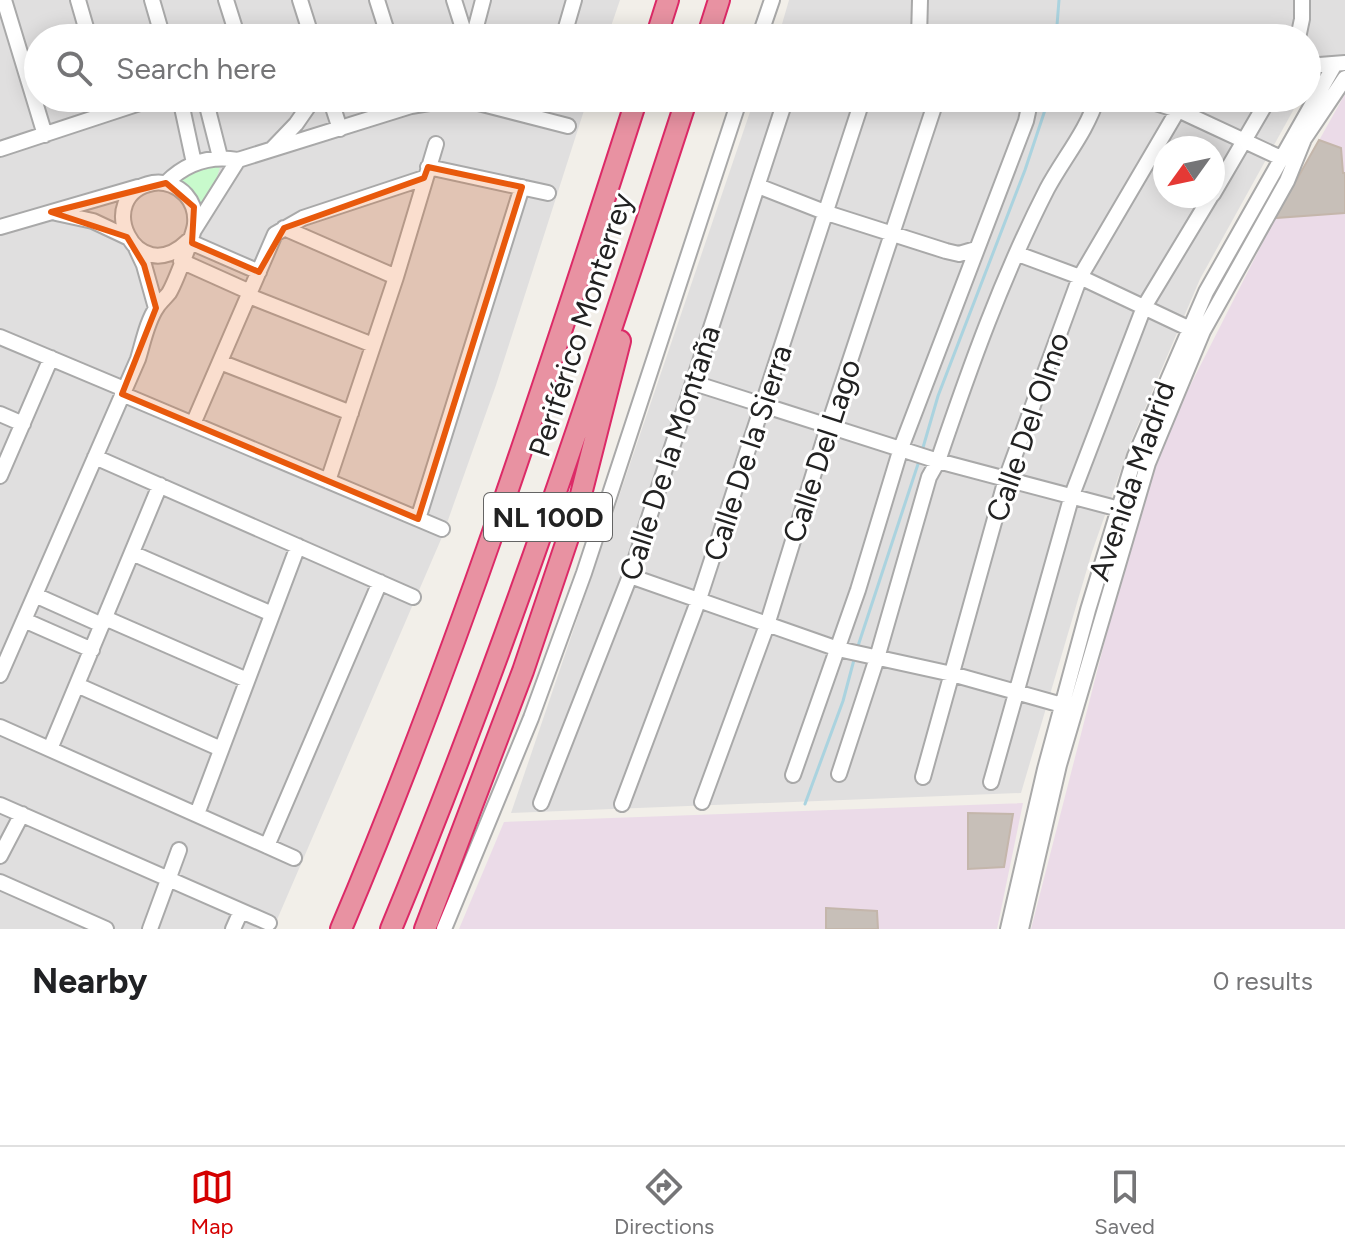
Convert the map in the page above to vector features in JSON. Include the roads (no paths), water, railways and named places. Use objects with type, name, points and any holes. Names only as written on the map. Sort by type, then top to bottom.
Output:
[{"type":"highway","points":[[660,24],[668,0]]},
{"type":"highway","points":[[711,24],[719,0]]},
{"type":"highway","name":"Periférico Monterrey","points":[[341,929],[460,627],[535,411],[632,112]]},
{"type":"highway","name":"Periférico Monterrey","points":[[391,929],[491,678],[628,281],[682,112]]},
{"type":"highway","points":[[425,929],[523,671],[576,514],[627,310],[628,281]]},
{"type":"street","points":[[4,0],[24,66]]},
{"type":"street","points":[[78,0],[85,24]]},
{"type":"street","points":[[152,0],[159,24]]},
{"type":"street","points":[[226,0],[234,24]]},
{"type":"street","points":[[300,0],[308,24]]},
{"type":"street","points":[[377,0],[385,24]]},
{"type":"street","points":[[454,0],[465,24]]},
{"type":"street","points":[[475,24],[483,0]]},
{"type":"street","points":[[567,24],[574,0]]},
{"type":"street","points":[[764,24],[772,0]]},
{"type":"street","points":[[919,24],[920,0]]},
{"type":"street","points":[[1301,24],[1302,0]]},
{"type":"street","name":"Avenida Madrid","points":[[1321,94],[1340,63]]},
{"type":"street","name":"Avenida Madrid","points":[[1008,929],[1062,705],[1125,510],[1203,331],[1287,181],[1304,139],[1345,78]]},
{"type":"street","points":[[38,112],[45,135]]},
{"type":"street","points":[[0,149],[45,135],[95,112]]},
{"type":"street","points":[[183,112],[194,163]]},
{"type":"street","points":[[209,112],[220,157]]},
{"type":"street","points":[[270,152],[304,112]]},
{"type":"street","points":[[335,112],[340,129]]},
{"type":"street","points":[[166,183],[178,171],[194,163],[220,157],[238,160],[270,152],[384,112]]},
{"type":"street","points":[[514,112],[568,126]]},
{"type":"street","points":[[444,929],[531,718],[573,602],[735,112]]},
{"type":"street","name":"Calle De la Montaña","points":[[541,803],[630,576],[782,112]]},
{"type":"street","name":"Calle De la Sierra","points":[[622,804],[699,599],[859,112]]},
{"type":"street","name":"Calle Del Lago","points":[[702,802],[767,625],[829,424],[933,112]]},
{"type":"street","points":[[793,775],[841,650],[904,449],[1028,112]]},
{"type":"street","points":[[839,774],[870,657],[934,459],[988,317],[1047,189],[1092,112]]},
{"type":"street","name":"Calle Del Olmo","points":[[923,777],[1006,479],[1080,277],[1176,112]]},
{"type":"street","points":[[1195,112],[1281,158]]},
{"type":"street","points":[[1225,173],[1261,112]]},
{"type":"street","name":"Avenida Madrid","points":[[1021,929],[1059,765],[1125,510],[1135,456],[1206,292],[1310,112]]},
{"type":"street","points":[[328,481],[396,277],[436,144]]},
{"type":"street","points":[[51,212],[93,221],[145,253],[157,256],[180,250],[238,160]]},
{"type":"street","points":[[193,424],[275,234],[284,228],[426,172],[548,193]]},
{"type":"street","points":[[0,227],[144,186],[166,183],[179,188],[194,207],[191,236],[171,290],[156,308],[123,392],[0,675]]},
{"type":"street","points":[[144,186],[126,202],[123,226],[148,276],[156,308]]},
{"type":"street","points":[[758,186],[893,235],[959,254],[976,249]]},
{"type":"street","points":[[418,519],[522,187]]},
{"type":"street","points":[[991,782],[1072,495],[1144,307],[1204,208]]},
{"type":"street","points":[[284,228],[396,277]]},
{"type":"street","points":[[191,236],[259,272]]},
{"type":"street","points":[[1018,254],[1080,277],[1188,328]]},
{"type":"street","points":[[181,261],[250,294],[373,345]]},
{"type":"street","points":[[0,337],[193,424],[442,529]]},
{"type":"street","points":[[0,476],[51,358]]},
{"type":"street","points":[[220,362],[351,413]]},
{"type":"street","points":[[694,383],[934,459],[1125,510]]},
{"type":"street","points":[[0,414],[23,424]]},
{"type":"street","points":[[95,457],[413,597]]},
{"type":"street","points":[[50,749],[160,485]]},
{"type":"street","points":[[197,814],[298,546]]},
{"type":"street","points":[[132,553],[272,614]]},
{"type":"street","points":[[630,576],[841,650],[952,674],[1062,705]]},
{"type":"street","points":[[267,846],[380,582]]},
{"type":"street","points":[[35,595],[247,680]]},
{"type":"street","points":[[24,620],[92,650]]},
{"type":"street","points":[[77,685],[221,749]]},
{"type":"street","points":[[0,727],[294,858]]},
{"type":"street","points":[[0,805],[269,923]]},
{"type":"street","points":[[0,856],[22,814]]},
{"type":"street","points":[[150,929],[179,850]]},
{"type":"street","points":[[0,882],[106,929]]},
{"type":"street","points":[[233,929],[241,911]]},
{"type":"waterway","points":[[1057,24],[1059,0]]},
{"type":"waterway","points":[[922,451],[938,396],[1044,112]]},
{"type":"waterway","points":[[857,649],[920,458]]},
{"type":"waterway","points":[[805,804],[843,701],[855,656]]}]
